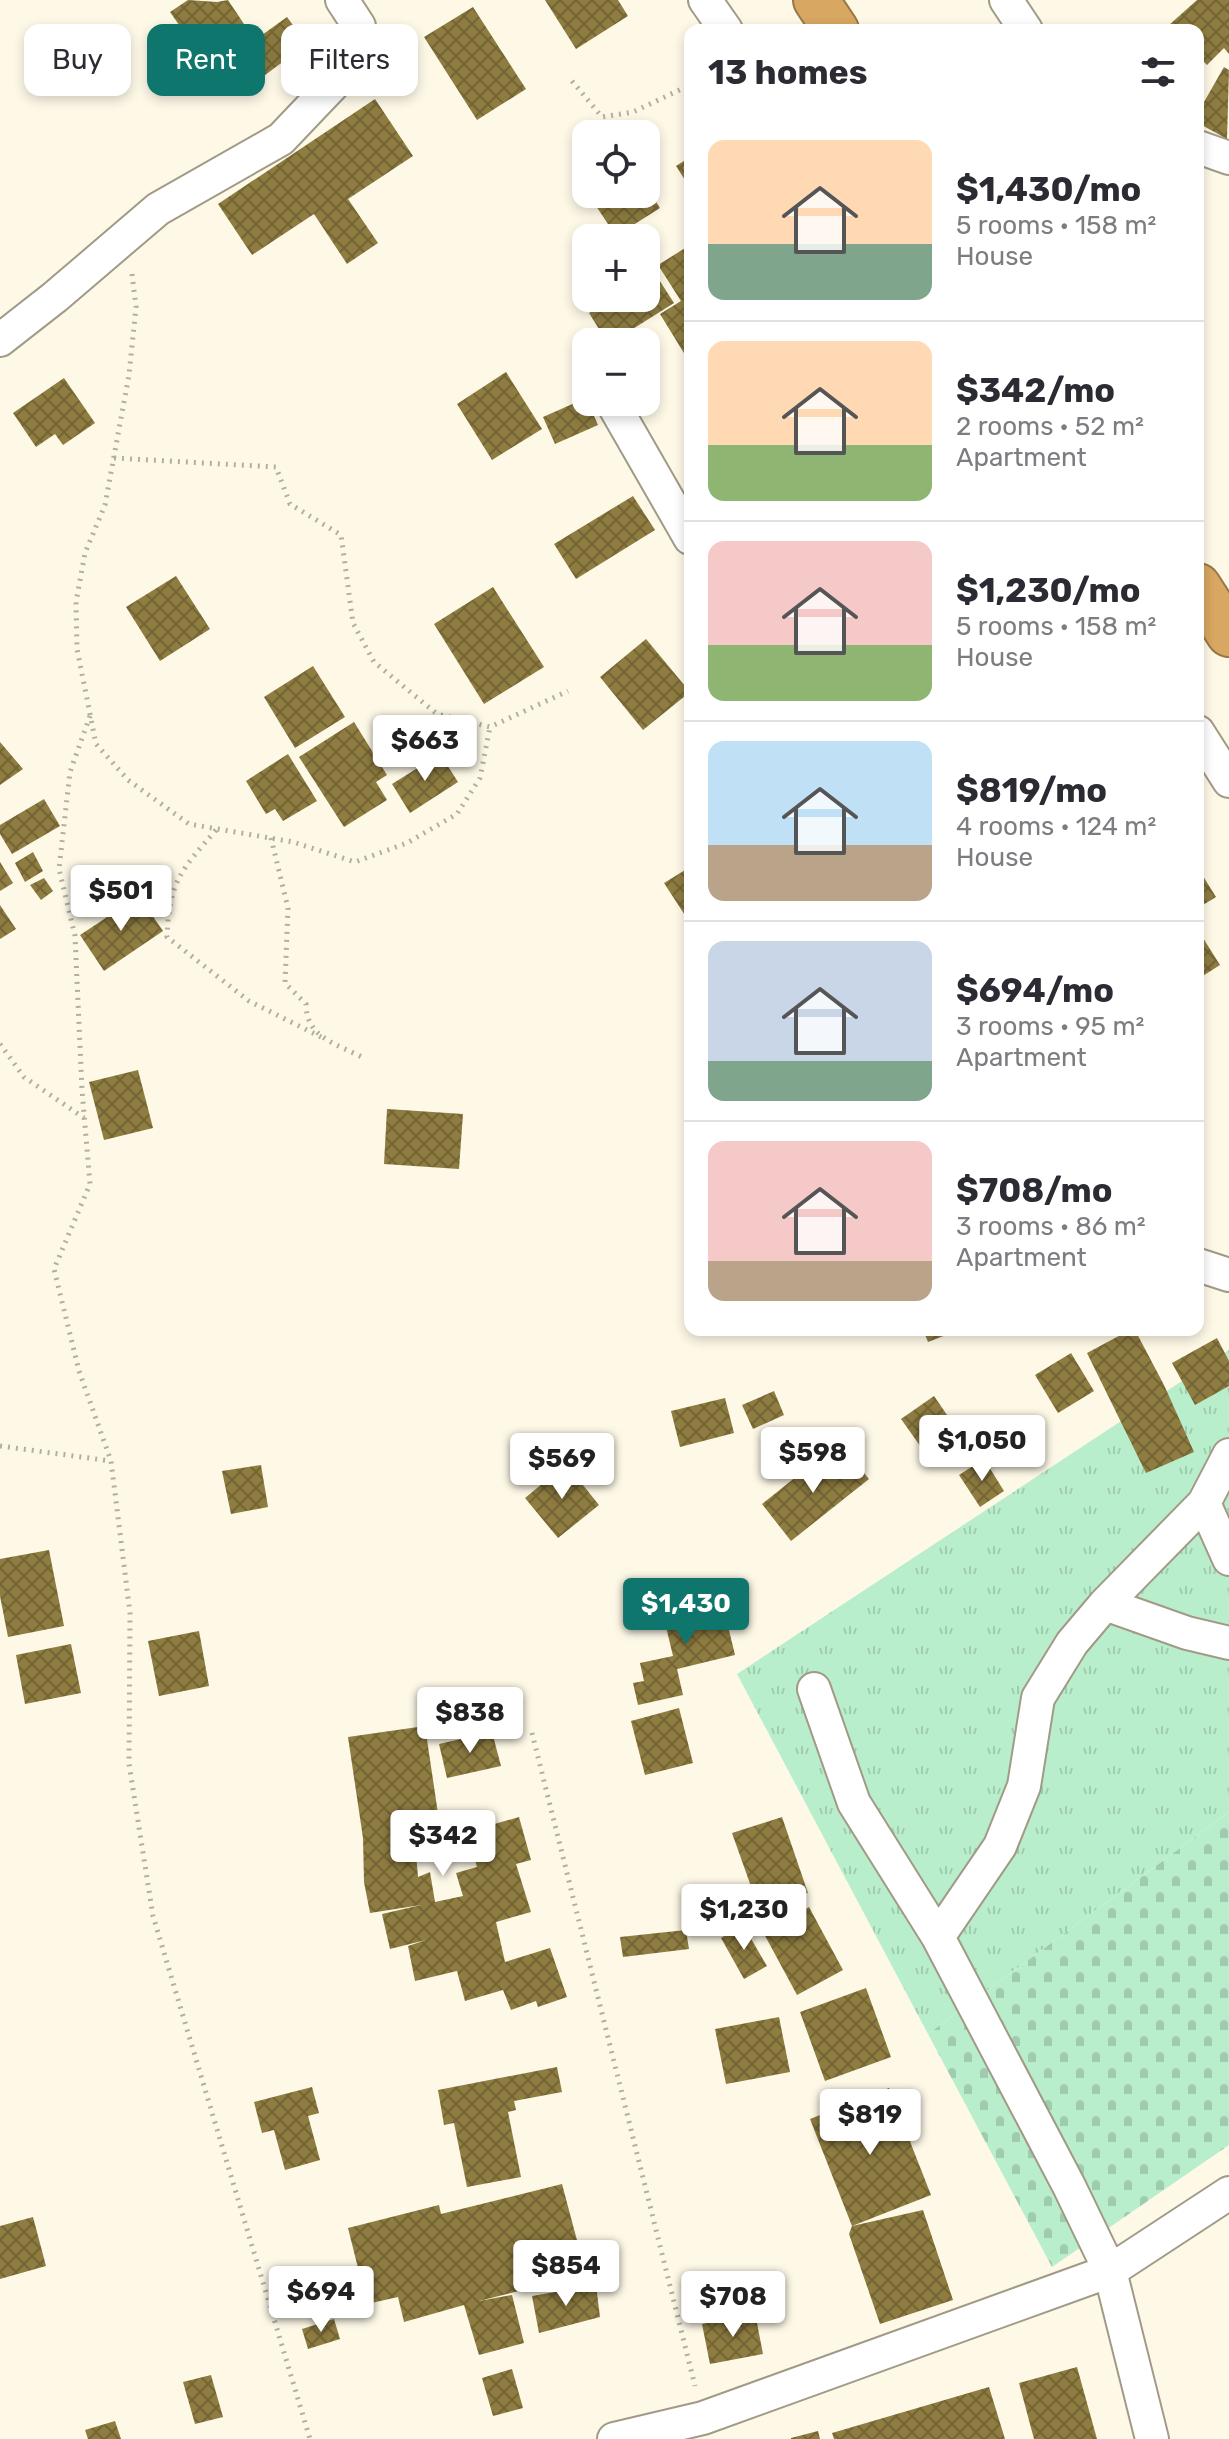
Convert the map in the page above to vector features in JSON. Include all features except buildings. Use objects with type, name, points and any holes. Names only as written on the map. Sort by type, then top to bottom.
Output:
[{"type":"highway","points":[[816,0],[832,24]]},
{"type":"highway","points":[[1204,595],[1229,634]]},
{"type":"street","points":[[0,340],[158,209],[281,139],[341,76],[359,26],[342,0]]},
{"type":"street","points":[[705,0],[722,24]]},
{"type":"street","points":[[1006,0],[1022,24]]},
{"type":"street","points":[[1204,149],[1229,158]]},
{"type":"street","points":[[620,416],[684,528]]},
{"type":"street","points":[[1204,741],[1229,781]]},
{"type":"street","points":[[1204,1267],[1229,1275]]},
{"type":"street","points":[[938,1937],[1000,1846],[1024,1786],[1038,1698],[1072,1643],[1105,1604],[1204,1503],[1229,1455]]},
{"type":"street","points":[[1204,1503],[1229,1559]]},
{"type":"street","points":[[1105,1604],[1187,1633],[1229,1643]]},
{"type":"street","points":[[814,1689],[854,1803],[938,1937],[1069,2186],[1110,2271],[1152,2439]]},
{"type":"street","points":[[614,2439],[703,2418],[1110,2271],[1229,2193]]},
{"type":"path","points":[[572,81],[602,117],[633,112],[684,88]]},
{"type":"path","points":[[131,270],[136,307],[129,375],[105,505],[85,553],[76,602],[77,649],[96,744],[128,780],[189,824],[293,842],[355,862],[407,843],[457,814],[480,778],[490,727]]},
{"type":"path","points":[[114,458],[276,467],[290,504],[341,535],[353,623],[374,662],[437,714],[490,727],[568,691]]},
{"type":"path","points":[[90,716],[70,772],[59,869],[75,936],[90,1184],[54,1269],[79,1371],[111,1461],[130,1613],[129,1764],[153,1916],[310,2439]]},
{"type":"path","points":[[217,829],[183,868],[168,902],[167,937],[249,1001],[362,1057]]},
{"type":"path","points":[[271,838],[288,908],[285,983],[306,1004],[306,1018],[321,1037]]},
{"type":"path","points":[[0,1044],[24,1077],[85,1119]]},
{"type":"path","points":[[0,1446],[111,1461]]},
{"type":"path","points":[[532,1733],[703,2418]]},
{"type":"green space","points":[[1229,1350],[1229,1812],[928,2034],[737,1674]]},
{"type":"green space","points":[[1229,1812],[1229,2145],[1052,2267],[928,2034]]}]
